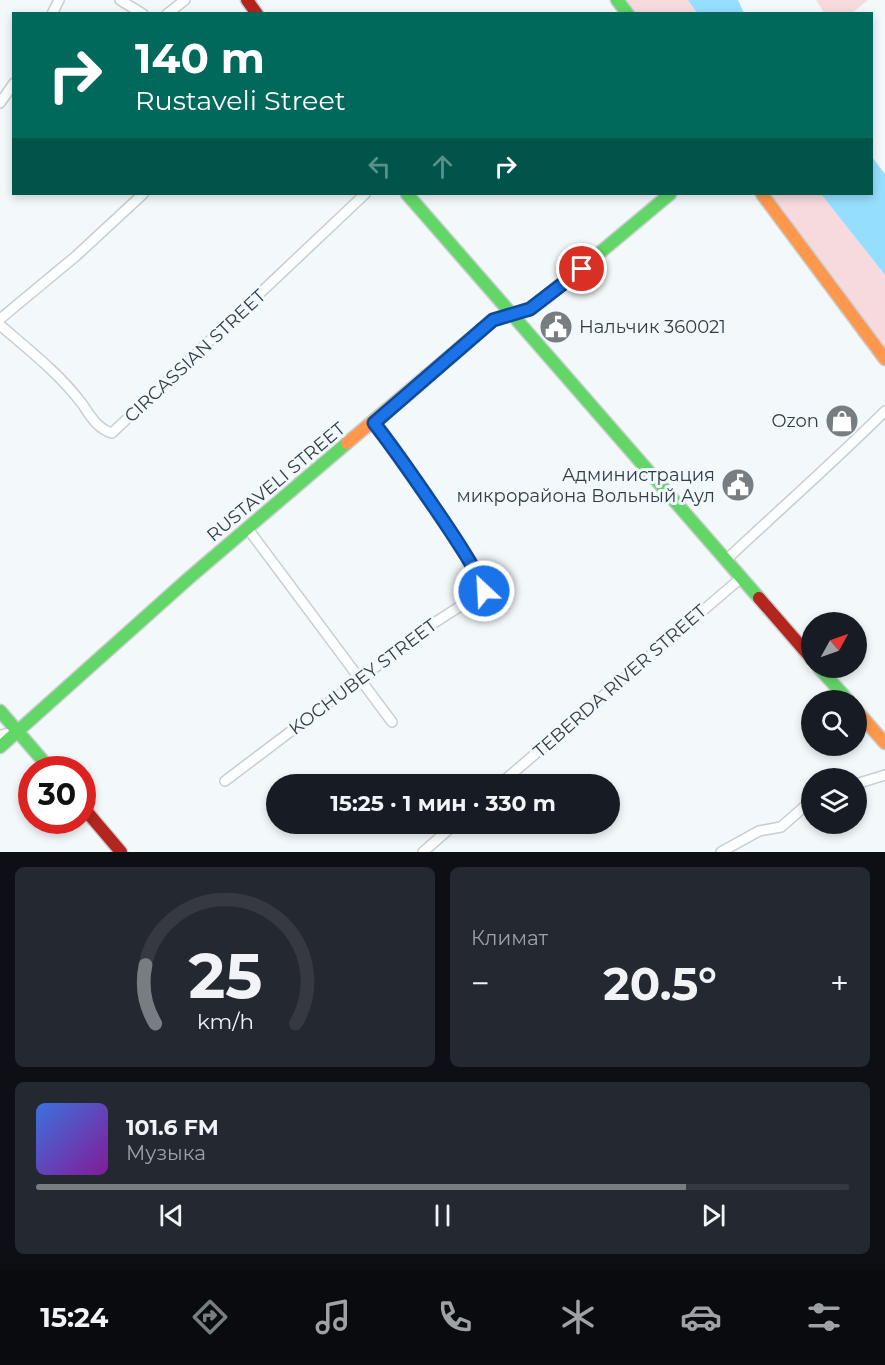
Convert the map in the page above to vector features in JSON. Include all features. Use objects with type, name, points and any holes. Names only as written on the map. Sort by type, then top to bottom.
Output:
[{"type":"street","points":[[120,0],[140,12]]},
{"type":"street","points":[[170,12],[185,0]]},
{"type":"street","points":[[617,0],[626,12]]},
{"type":"street","points":[[0,103],[12,86]]},
{"type":"street","points":[[0,319],[76,256],[142,195]]},
{"type":"street","name":"CIRCASSIAN STREET","points":[[0,325],[55,372],[94,421],[104,431],[112,433],[364,195]]},
{"type":"street","points":[[408,195],[801,646]]},
{"type":"street","name":"RUSTAVELI STREET","points":[[0,747],[164,600],[374,423],[480,330],[493,320],[530,309],[597,258],[669,195]]},
{"type":"street","points":[[763,195],[885,359]]},
{"type":"street","points":[[726,560],[819,473],[849,449],[885,411]]},
{"type":"street","name":"KOCHUBEY STREET","points":[[225,781],[451,611],[484,591],[485,585],[414,474],[374,423]]},
{"type":"street","points":[[248,529],[392,722]]},
{"type":"street","name":"TEBERDA RIVER STREET","points":[[512,774],[741,578]]},
{"type":"street","points":[[828,678],[839,690]]},
{"type":"street","points":[[0,711],[39,756]]},
{"type":"street","points":[[867,723],[885,743]]},
{"type":"street","points":[[0,735],[19,732]]},
{"type":"street","points":[[867,781],[885,775]]},
{"type":"street","points":[[722,852],[759,831],[781,827],[801,810]]},
{"type":"street","points":[[96,823],[121,852]]},
{"type":"street","points":[[423,852],[444,834]]},
{"type":"shaded area","points":[[617,0],[688,0],[696,12],[627,12]]},
{"type":"shaded area","points":[[816,0],[868,0],[853,12],[824,12]]},
{"type":"shaded area","points":[[763,195],[822,195],[885,275],[885,359]]},
{"type":"water","points":[[688,0],[738,0],[744,12],[696,12]]},
{"type":"water","points":[[873,158],[885,174],[885,275],[822,195],[873,195]]},
{"type":"traffic: fast","points":[[617,0],[626,12]]},
{"type":"traffic: fast","points":[[408,195],[759,598]]},
{"type":"traffic: fast","points":[[566,281],[669,195]]},
{"type":"traffic: fast","points":[[0,747],[189,578],[347,443]]},
{"type":"traffic: fast","points":[[828,678],[839,690]]},
{"type":"traffic: fast","points":[[0,711],[39,756]]},
{"type":"traffic: slow","points":[[763,195],[885,359]]},
{"type":"traffic: slow","points":[[347,443],[493,320],[530,309],[566,281]]},
{"type":"traffic: slow","points":[[867,723],[885,743]]},
{"type":"traffic: jam","points":[[247,0],[256,12]]},
{"type":"traffic: jam","points":[[759,598],[801,646]]},
{"type":"traffic: jam","points":[[96,823],[121,852]]},
{"type":"place","name":"Нальчик 360021","points":[[556,327]]},
{"type":"place","name":"Ozon","points":[[842,421]]},
{"type":"place","name":"Администрация микрорайона Вольный Аул","points":[[738,485]]},
{"type":"route","points":[[484,591],[485,585],[478,573],[447,530],[414,474],[374,423],[493,320],[530,309],[582,269]]}]
